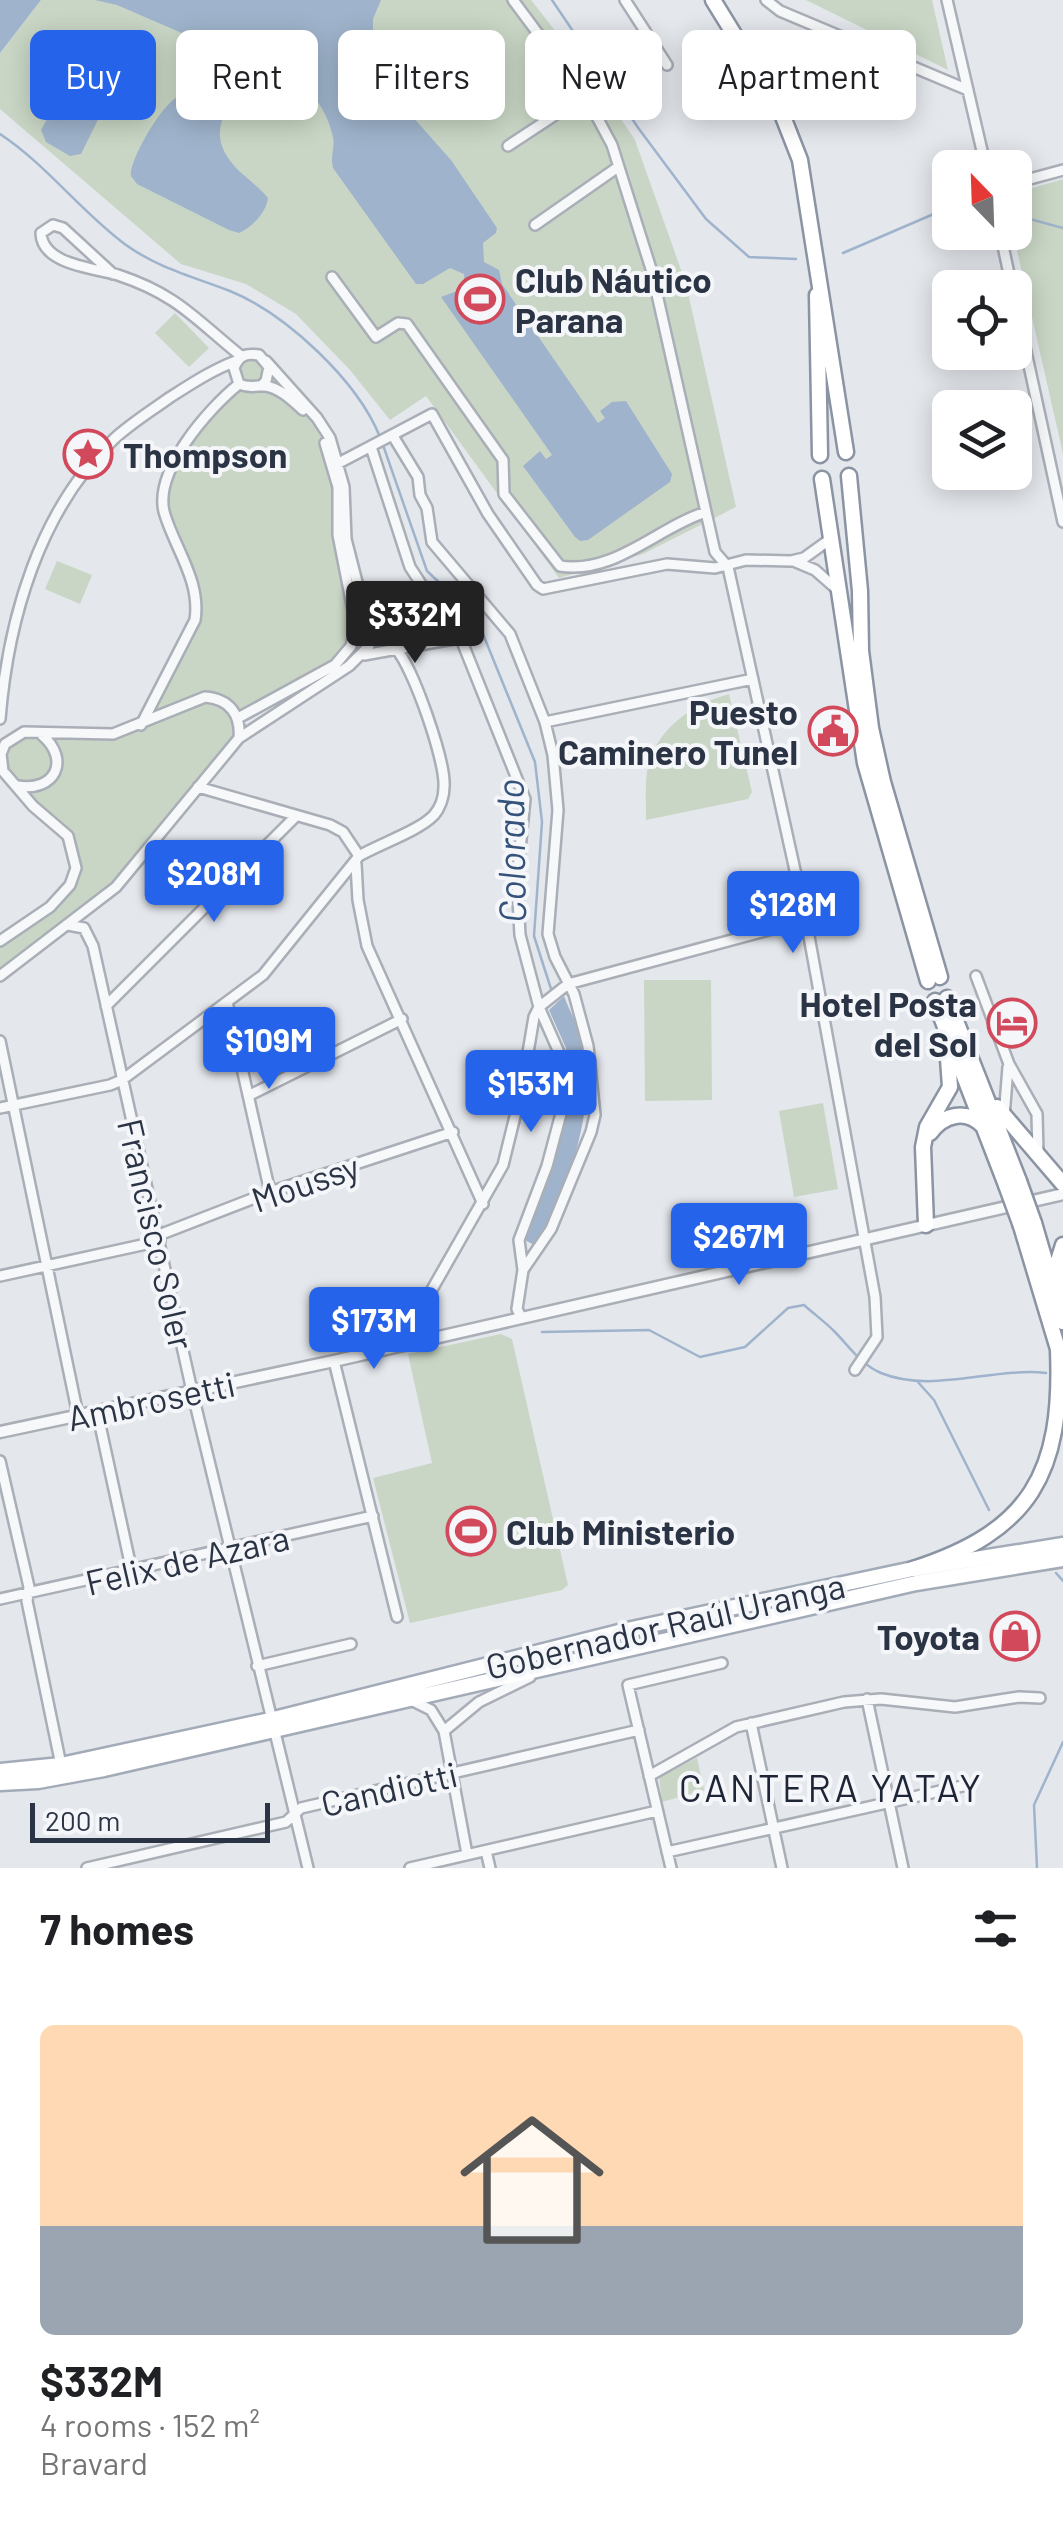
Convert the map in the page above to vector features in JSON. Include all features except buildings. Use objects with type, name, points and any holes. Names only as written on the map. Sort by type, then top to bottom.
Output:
[{"type":"main road","points":[[713,0],[767,86],[790,131],[804,177],[846,452]]},
{"type":"main road","points":[[818,274],[820,454]]},
{"type":"main road","points":[[822,478],[866,763],[934,979],[871,728],[861,651],[860,592],[849,476]]},
{"type":"main road","points":[[926,1225],[926,1127],[950,1087],[941,1000],[987,1096],[997,1138]]},
{"type":"main road","points":[[946,1030],[997,1138],[1063,1322]]},
{"type":"main road","points":[[987,1096],[1063,1184]]},
{"type":"main road","points":[[923,1147],[934,1126],[961,1115],[982,1124],[997,1138]]},
{"type":"main road","points":[[913,1570],[966,1551],[996,1533],[1030,1495],[1055,1438],[1061,1358],[1027,1224]]},
{"type":"main road","points":[[1063,1245],[1058,1261],[1063,1292]]},
{"type":"main road","name":"Gobernador Raúl Uranga","points":[[272,1726],[627,1630],[913,1570],[1063,1545]]},
{"type":"main road","name":"Gobernador Raúl Uranga","points":[[272,1726],[409,1700],[916,1583],[1063,1559]]},
{"type":"main road","points":[[0,1772],[60,1765],[272,1726]]},
{"type":"main road","points":[[0,1783],[66,1776],[272,1726]]},
{"type":"street","points":[[513,0],[535,30]]},
{"type":"street","points":[[625,0],[667,65]]},
{"type":"street","points":[[766,0],[780,11],[968,90]]},
{"type":"street","points":[[947,0],[982,150]]},
{"type":"street","points":[[508,146],[548,120]]},
{"type":"street","points":[[600,120],[652,272],[715,552],[728,567],[806,920],[877,1318],[877,1337],[855,1370]]},
{"type":"street","points":[[535,226],[618,167]]},
{"type":"street","points":[[1032,178],[1063,170]]},
{"type":"street","points":[[112,274],[63,228],[53,226],[42,233],[47,249],[60,258],[150,286],[169,297],[198,317],[239,359]]},
{"type":"street","points":[[332,277],[376,337],[398,323],[407,324],[503,460],[504,494],[560,566],[573,568],[607,560],[639,547],[679,520],[706,512]]},
{"type":"street","points":[[0,976],[116,887],[239,738],[362,656],[369,646],[346,538],[346,496],[324,428],[266,361],[250,353],[210,373],[115,438],[70,496],[39,554],[16,614],[0,718],[16,730],[42,735],[114,734],[141,726],[186,703],[219,698],[238,718],[239,738]]},
{"type":"street","points":[[238,718],[334,664],[354,639],[351,595],[338,534],[336,465],[322,434],[286,395],[240,384],[234,375],[239,359]]},
{"type":"street","points":[[261,386],[269,374],[266,361]]},
{"type":"street","points":[[1030,370],[1063,522]]},
{"type":"street","points":[[210,373],[229,379],[232,386],[228,393]]},
{"type":"street","points":[[141,726],[190,630],[197,605],[164,512],[165,482],[201,423],[240,384]]},
{"type":"street","points":[[336,465],[432,414],[498,531],[544,588],[668,564],[728,567],[746,560],[791,561],[804,558],[830,540]]},
{"type":"street","points":[[393,436],[418,477],[420,494],[428,508],[432,542],[510,634],[553,755],[558,810],[548,934],[588,1046],[594,1123],[551,1229],[522,1270]]},
{"type":"street","points":[[371,447],[410,566],[425,590],[451,614],[526,799],[517,880],[519,925],[522,948],[562,1057],[563,1106],[547,1166],[519,1240],[522,1270],[517,1309],[521,1318]]},
{"type":"street","points":[[791,561],[814,570],[838,591]]},
{"type":"street","points":[[362,656],[459,638]]},
{"type":"street","points":[[0,1108],[122,1080],[275,962],[357,860],[428,820],[441,803],[444,772],[423,705],[396,649]]},
{"type":"street","points":[[544,722],[752,679]]},
{"type":"street","points":[[0,941],[37,918],[70,886],[76,868],[68,836],[9,785],[3,771],[1,752],[11,738],[24,732]]},
{"type":"street","points":[[9,785],[31,788],[44,784],[54,774],[58,761],[54,748],[42,735]]},
{"type":"street","points":[[198,787],[343,832],[357,860],[358,900],[367,946],[483,1204]]},
{"type":"street","points":[[106,1006],[295,817]]},
{"type":"street","points":[[333,891],[348,892],[358,900]]},
{"type":"street","points":[[405,1344],[410,1328],[503,1165],[534,1017],[542,1005],[565,986],[806,920]]},
{"type":"street","name":"Francisco Soler","points":[[68,925],[80,926],[88,933],[192,1391],[308,1868]]},
{"type":"street","points":[[976,976],[1009,1064],[1037,1114],[1038,1153]]},
{"type":"street","points":[[227,1002],[270,1192]]},
{"type":"street","points":[[250,1096],[402,1019]]},
{"type":"street","points":[[0,1041],[78,1415]]},
{"type":"street","points":[[997,1138],[1004,1115],[1009,1064]]},
{"type":"street","name":"Moussy","points":[[0,1276],[159,1238],[270,1192],[453,1132]]},
{"type":"street","name":"Ambrosetti","points":[[0,1432],[1063,1194]]},
{"type":"street","points":[[334,1360],[398,1617]]},
{"type":"street","points":[[97,1411],[132,1572]]},
{"type":"street","points":[[0,1461],[60,1765]]},
{"type":"street","name":"Felix de Azara","points":[[0,1599],[373,1516]]},
{"type":"street","points":[[258,1666],[351,1644]]},
{"type":"street","points":[[671,1868],[628,1685],[722,1663]]},
{"type":"street","points":[[444,1731],[479,1702],[556,1666]]},
{"type":"street","points":[[649,1776],[736,1726],[751,1723],[867,1700],[955,1708],[1040,1698]]},
{"type":"street","points":[[409,1700],[431,1710],[444,1731],[467,1854]]},
{"type":"street","points":[[867,1700],[904,1868]]},
{"type":"street","points":[[751,1723],[782,1868]]},
{"type":"street","name":"Candiotti","points":[[87,1868],[286,1822],[300,1808],[638,1730]]},
{"type":"street","points":[[667,1852],[967,1785]]},
{"type":"street","points":[[410,1868],[656,1811]]},
{"type":"street","points":[[486,1851],[490,1868]]},
{"type":"green space","name":"Club Náutico Parana","points":[[41,0],[531,0],[555,30],[525,30],[525,120],[622,120],[635,140],[686,284],[736,507],[643,554],[559,578],[426,396],[390,420],[350,370],[296,314],[246,284],[181,264],[0,109],[0,53]]},
{"type":"green space","points":[[806,0],[932,0],[948,70],[916,54],[916,30],[867,30]]},
{"type":"green space","points":[[1063,179],[1063,454],[1032,317],[1032,270],[1021,270],[1017,250],[1032,250],[1032,188]]},
{"type":"green space","points":[[175,313],[209,348],[189,367],[155,333]]},
{"type":"green space","points":[[250,353],[266,361],[266,381],[315,424],[333,466],[356,626],[347,653],[239,718],[239,738],[116,887],[0,976],[0,941],[24,927],[74,878],[68,836],[9,780],[1,754],[17,734],[113,734],[141,725],[197,605],[162,498],[179,454],[239,384],[234,368]]},
{"type":"green space","points":[[57,561],[92,575],[80,604],[45,589]]},
{"type":"green space","points":[[729,694],[752,792],[748,799],[646,820],[647,772],[657,744],[688,712]]},
{"type":"green space","points":[[644,980],[711,980],[712,1100],[645,1101]]},
{"type":"green space","points":[[823,1103],[838,1189],[794,1197],[779,1111]]},
{"type":"green space","name":"Club Ministerio","points":[[501,1334],[512,1339],[568,1585],[562,1590],[410,1623],[373,1478],[432,1463],[408,1354]]},
{"type":"green space","points":[[697,1758],[704,1790],[662,1802],[659,1777]]},
{"type":"water","points":[[0,0],[41,0],[0,53]]},
{"type":"water","points":[[95,0],[381,0],[373,30],[338,30],[338,120],[415,120],[451,160],[497,228],[483,243],[484,262],[499,270],[502,284],[598,423],[605,418],[600,411],[612,402],[626,401],[672,474],[670,482],[588,540],[575,537],[523,466],[540,451],[546,459],[552,455],[441,297],[465,288],[464,274],[450,268],[416,284],[333,168],[333,137],[318,103],[318,30],[176,31],[117,5]]},
{"type":"water","points":[[176,98],[176,120],[223,120],[222,147],[239,171],[268,198],[253,223],[239,233],[137,184],[131,176],[141,145]]},
{"type":"water","points":[[47,120],[98,120],[81,154],[70,156],[46,142],[41,130]]},
{"type":"water","points":[[564,996],[584,1046],[586,1096],[568,1176],[536,1246],[523,1239],[567,1106],[566,1048],[549,1010]]},
{"type":"waterway","points":[[552,0],[639,129],[706,219],[749,257],[796,259]]},
{"type":"waterway","name":"Colorado","points":[[0,134],[126,245],[163,266],[252,302],[296,332],[355,393],[380,437]]},
{"type":"waterway","points":[[843,253],[932,215]]},
{"type":"waterway","points":[[1032,220],[1063,228]]},
{"type":"waterway","name":"Colorado","points":[[383,445],[427,571],[476,617],[535,762],[542,822],[534,936],[552,992]]},
{"type":"waterway","name":"Colorado","points":[[542,1332],[649,1330],[700,1357],[745,1347],[788,1308],[804,1305],[867,1365],[901,1379],[942,1381],[1005,1373],[1046,1373]]},
{"type":"waterway","points":[[917,1381],[934,1400],[989,1510]]},
{"type":"waterway","points":[[1056,1573],[1063,1581]]},
{"type":"waterway","points":[[1037,1868],[1034,1805],[1063,1742]]},
{"type":"place","name":"Club Náutico Parana","points":[[480,299]]},
{"type":"place","name":"Thompson","points":[[88,454]]},
{"type":"place","name":"Puesto Caminero Tunel","points":[[833,731]]},
{"type":"place","name":"Hotel Posta del Sol","points":[[1012,1023]]},
{"type":"place","name":"Club Ministerio","points":[[471,1531]]},
{"type":"place","name":"Toyota","points":[[1015,1636]]},
{"type":"district","name":"CANTERA YATAY","points":[[831,1787]]}]
